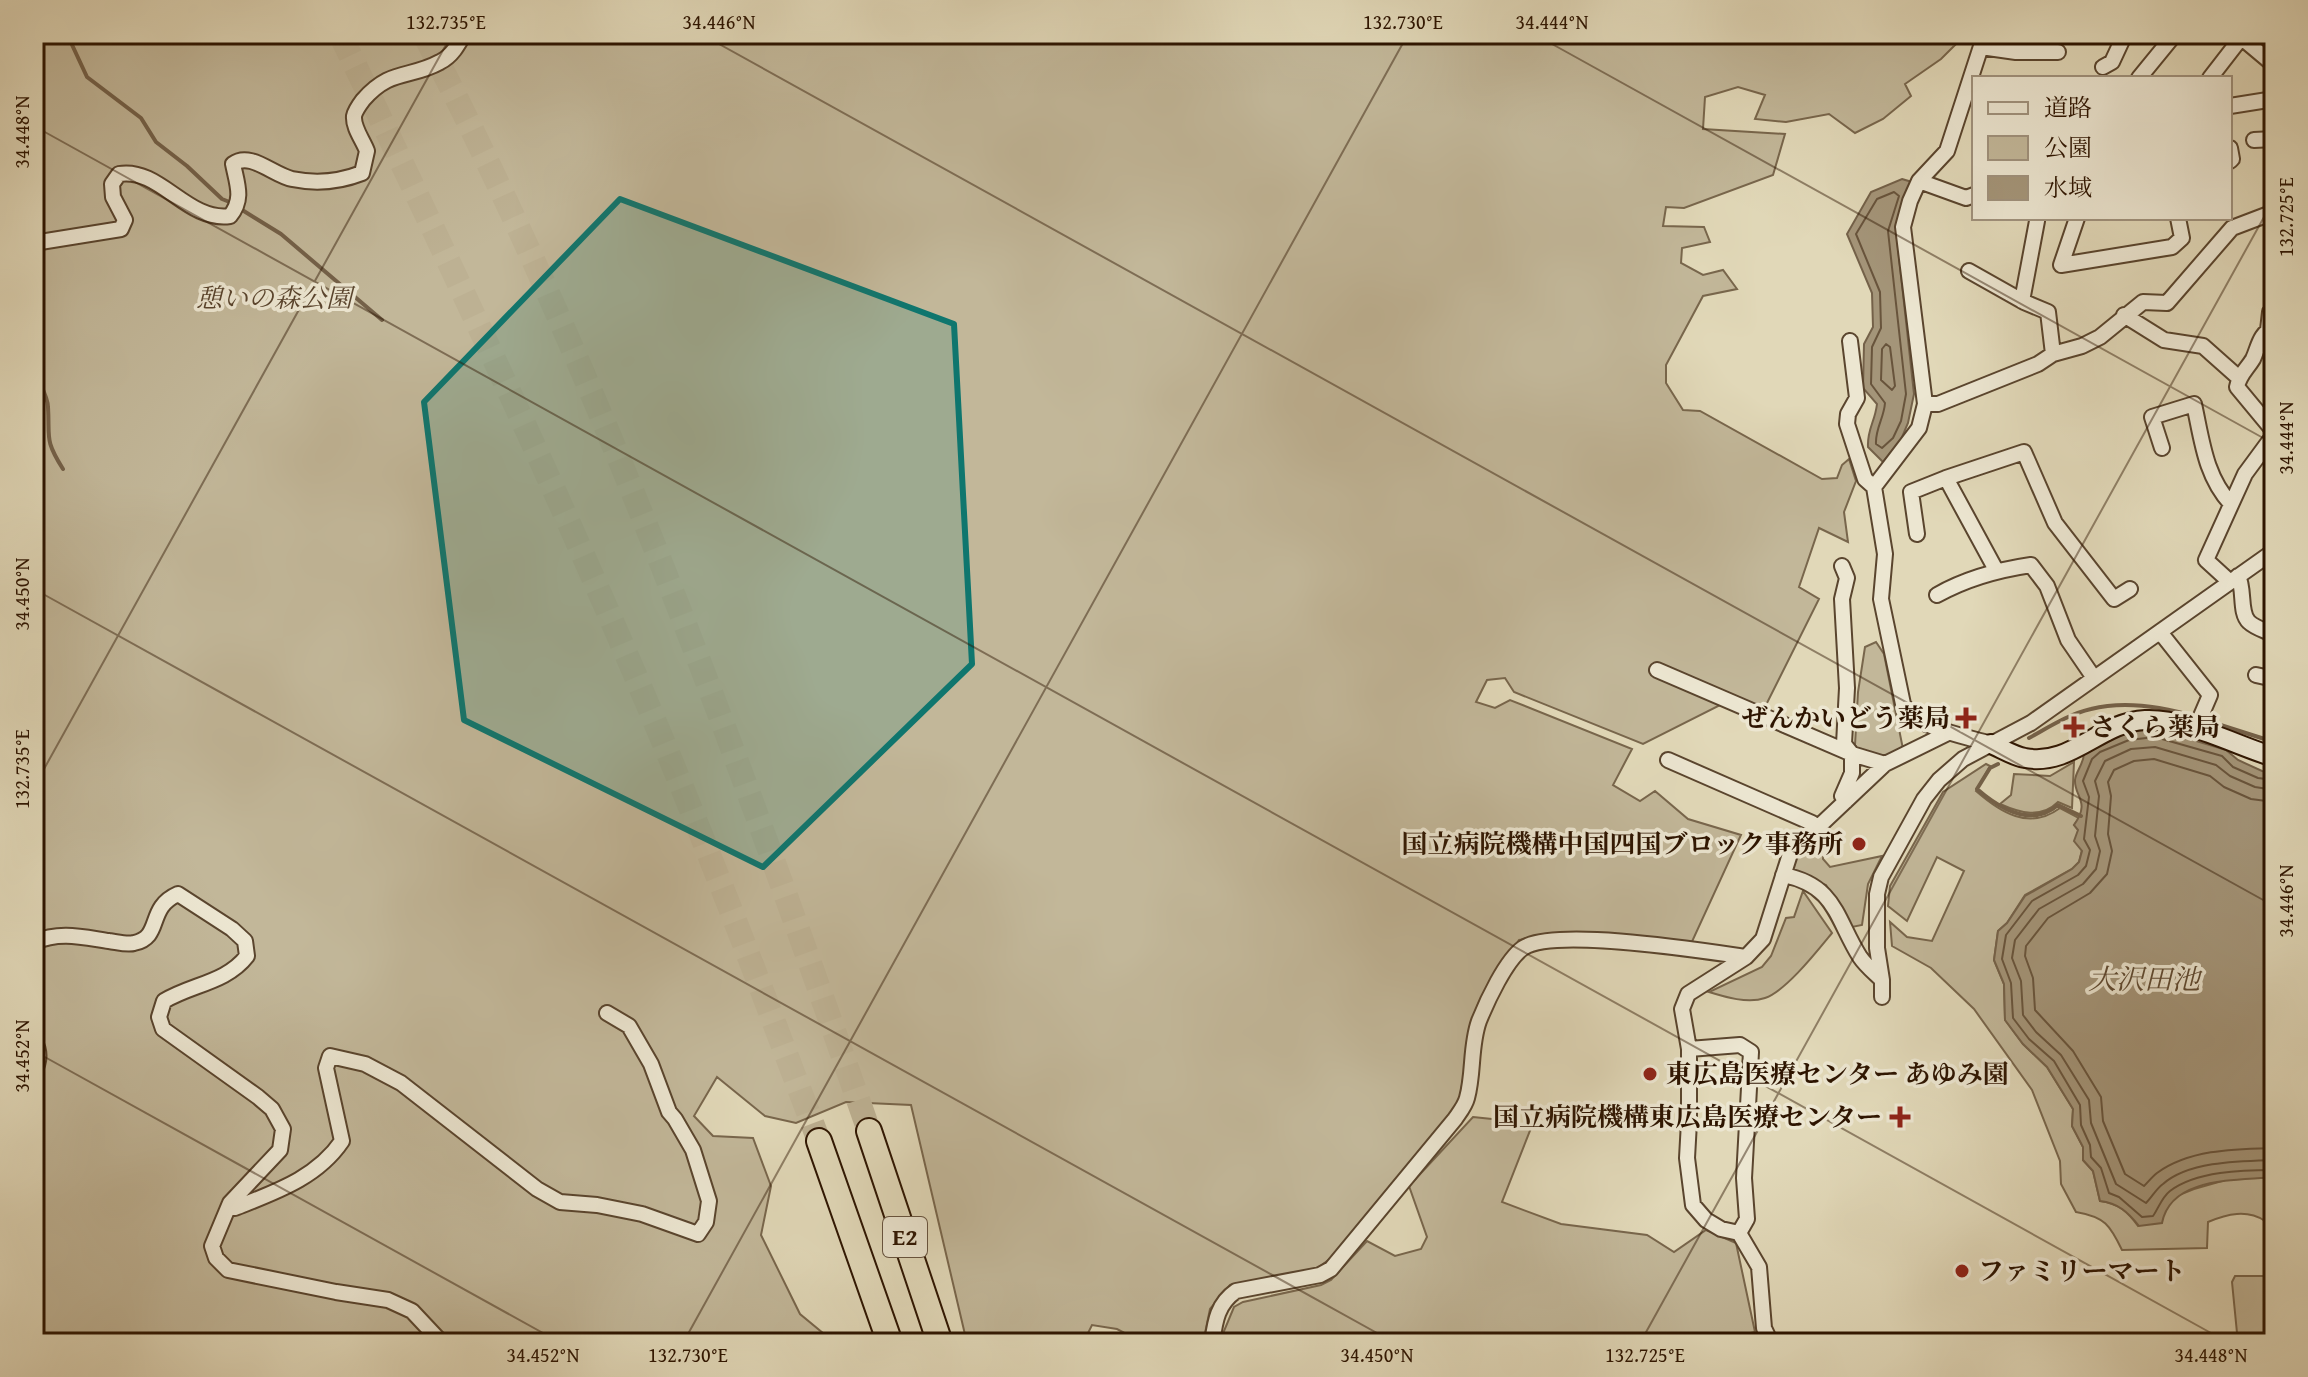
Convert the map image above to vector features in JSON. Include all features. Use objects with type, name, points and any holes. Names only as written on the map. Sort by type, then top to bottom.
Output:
[{"type":"highway","name":"E2","points":[[869,1131],[940,1343]]},
{"type":"highway","name":"E2","points":[[819,1141],[890,1343]]},
{"type":"street","points":[[34,243],[121,229],[125,220],[113,197],[112,184],[119,174],[132,172],[199,211],[217,218],[230,216],[237,207],[240,196],[233,164],[239,159],[250,160],[291,179],[321,183],[362,173],[367,151],[357,132],[354,116],[359,105],[374,88],[394,76],[440,62],[452,54],[464,34]]},
{"type":"street","points":[[2103,67],[2112,62],[2125,34]]},
{"type":"street","points":[[2141,76],[2175,34]]},
{"type":"street","points":[[2211,76],[2239,36],[2274,65]]},
{"type":"street","points":[[1975,76],[1983,41],[2016,52],[2058,52]]},
{"type":"street","points":[[1874,487],[1919,428],[1925,404],[1903,227],[1919,181],[1947,151],[1970,98]]},
{"type":"street","points":[[2232,106],[2274,99]]},
{"type":"street","points":[[2254,140],[2274,139]]},
{"type":"street","points":[[1919,181],[1966,198],[1972,196]]},
{"type":"street","points":[[1925,404],[1938,404],[2038,364],[2053,354],[2082,346],[2100,337],[2143,302],[2167,303],[2232,228],[2274,212]]},
{"type":"street","points":[[2076,220],[2061,265],[2172,247],[2182,238],[2178,220]]},
{"type":"street","points":[[2022,301],[2037,221]]},
{"type":"street","points":[[1969,271],[2048,312],[2053,354]]},
{"type":"street","points":[[2270,312],[2271,329],[2259,340],[2253,359],[2239,378],[2237,387],[2271,428],[2274,436],[2245,474],[2206,560],[2242,584],[2248,622],[2274,635]]},
{"type":"street","points":[[2124,315],[2164,340],[2203,346],[2239,378]]},
{"type":"street","points":[[1850,341],[1857,398],[1848,414],[1847,424],[1865,479],[1874,487],[1885,554],[1881,599],[1898,687],[1907,712],[1948,733],[1991,744],[2022,758],[2038,759],[2070,753],[2102,732],[2132,721],[2164,721],[2274,757]]},
{"type":"street","points":[[2162,448],[2149,412],[2194,404],[2209,474],[2231,504]]},
{"type":"street","points":[[1917,534],[1911,492],[2024,452],[2055,523],[2076,552],[2114,599],[2130,589]]},
{"type":"street","points":[[1946,478],[1996,570]]},
{"type":"street","points":[[1882,997],[1877,948],[1877,894],[1881,877],[1924,799],[1939,780],[1963,759],[2031,723],[2274,551]]},
{"type":"street","points":[[1937,595],[1961,582],[1996,570],[2031,565],[2047,586],[2068,640],[2094,678]]},
{"type":"street","points":[[1842,566],[1847,578],[1842,599],[1847,688],[1844,744],[1852,754],[1852,773],[1842,796],[1846,801]]},
{"type":"street","points":[[2160,632],[2210,695],[2195,730]]},
{"type":"street","points":[[1657,670],[1852,754],[1885,764]]},
{"type":"street","points":[[2256,675],[2274,679]]},
{"type":"street","points":[[1771,1343],[1764,1328],[1759,1267],[1739,1233],[1721,1229],[1706,1220],[1693,1205],[1687,1158],[1689,1049],[1682,1009],[1688,994],[1746,957],[1763,939],[1790,854],[1885,764],[1948,733]]},
{"type":"street","points":[[1668,760],[1812,823],[1816,829]]},
{"type":"street","points":[[1783,875],[1800,878],[1829,896],[1862,960],[1882,980]]},
{"type":"street","points":[[34,942],[68,934],[131,944],[144,940],[153,931],[157,912],[165,900],[178,894],[245,941],[247,956],[239,966],[216,981],[179,992],[164,1001],[159,1017],[163,1029],[272,1109],[283,1129],[280,1150],[230,1203],[212,1246],[216,1258],[228,1270],[388,1300],[412,1311],[442,1343]]},
{"type":"street","points":[[1212,1343],[1216,1317],[1236,1291],[1320,1275],[1331,1269],[1455,1119],[1467,1101],[1473,1039],[1481,1016],[1512,958],[1525,947],[1551,940],[1641,943],[1746,957]]},
{"type":"street","points":[[230,1203],[235,1208],[281,1190],[309,1174],[334,1153],[342,1141],[326,1068],[330,1056],[365,1064],[401,1083],[537,1189],[560,1202],[642,1214],[698,1234],[706,1222],[709,1201],[693,1150],[669,1112],[651,1064],[629,1026],[607,1013]]},
{"type":"street","points":[[34,1040],[39,1049],[34,1072]]},
{"type":"street","points":[[1689,1049],[1740,1045],[1751,1052],[1744,1178],[1747,1219],[1739,1233]]},
{"type":"highlighted area","points":[[620,199],[954,324],[972,664],[763,867],[464,720],[424,402]]},
{"type":"green space","name":"憩いの森公園","points":[[34,34],[1883,34],[1885,42],[1941,39],[1955,45],[1941,59],[1905,84],[1911,96],[1883,119],[1855,133],[1829,114],[1786,122],[1755,119],[1765,95],[1738,87],[1705,97],[1703,129],[1785,134],[1773,175],[1684,208],[1666,207],[1663,226],[1704,227],[1710,242],[1682,248],[1681,263],[1703,275],[1723,270],[1737,289],[1703,296],[1666,365],[1666,383],[1683,410],[1700,411],[1822,479],[1837,478],[1842,465],[1849,459],[1856,481],[1844,512],[1848,542],[1819,528],[1799,587],[1819,599],[1763,711],[1722,704],[1643,744],[1514,692],[1505,678],[1487,680],[1476,702],[1495,708],[1510,700],[1632,749],[1613,785],[1640,801],[1655,791],[1688,819],[1741,835],[1690,946],[1542,937],[1519,940],[1478,1004],[1459,1103],[1331,1258],[1315,1270],[1230,1285],[1210,1309],[1203,1343],[1139,1343],[1117,1329],[1092,1325],[1083,1343],[967,1343],[911,1105],[846,1102],[796,1123],[765,1116],[717,1077],[694,1116],[713,1136],[753,1138],[771,1186],[761,1235],[800,1314],[835,1343],[34,1343]]},
{"type":"green space","points":[[1876,642],[1884,654],[1903,749],[1882,757],[1861,753],[1855,745],[1865,647]]},
{"type":"green space","points":[[2074,762],[2072,808],[2058,802],[2045,811],[2030,813],[2000,804],[2011,795],[2014,774],[2050,776]]},
{"type":"green space","points":[[1986,764],[1990,766],[1976,791],[2015,816],[2037,818],[2060,808],[2079,818],[2074,825],[2082,850],[2079,862],[2072,869],[2025,895],[2007,923],[1998,931],[1994,960],[2004,984],[2005,1020],[2023,1044],[2047,1067],[2073,1109],[2072,1126],[2083,1147],[2083,1160],[2093,1171],[2100,1201],[2122,1209],[2138,1226],[2165,1210],[2174,1197],[2194,1189],[2229,1179],[2274,1177],[2274,1343],[2238,1343],[2232,1282],[2235,1276],[2266,1276],[2268,1273],[2265,1221],[2251,1215],[2237,1214],[2208,1222],[2207,1248],[2122,1250],[2105,1224],[2076,1212],[2061,1184],[2060,1161],[2032,1090],[1974,1009],[1931,968],[1892,946],[1890,922],[1907,937],[1932,941],[1964,871],[1937,857],[1907,921],[1888,906],[1890,886],[1943,792]]},
{"type":"green space","points":[[1826,834],[1823,859],[1830,867],[1882,856],[1868,884],[1862,925],[1852,927],[1826,885],[1793,872],[1791,867],[1805,847]]},
{"type":"green space","points":[[1803,891],[1832,933],[1801,969],[1773,994],[1758,1000],[1709,992],[1762,967],[1771,956],[1786,918],[1794,917]]},
{"type":"green space","points":[[1473,1117],[1511,1121],[1531,1128],[1502,1202],[1561,1224],[1647,1235],[1674,1252],[1706,1230],[1736,1243],[1755,1332],[1705,1343],[1219,1343],[1234,1307],[1243,1302],[1321,1285],[1331,1280],[1367,1241],[1395,1256],[1421,1249],[1427,1237],[1409,1186]]},
{"type":"water","points":[[1902,179],[1912,182],[1896,230],[1914,394],[1900,442],[1883,462],[1868,447],[1877,404],[1863,388],[1864,344],[1873,327],[1872,293],[1847,234],[1871,192]]},
{"type":"water","name":"大沢田池","points":[[2157,729],[2226,750],[2238,760],[2262,771],[2274,772],[2274,1177],[2225,1181],[2192,1189],[2178,1197],[2168,1208],[2162,1223],[2139,1226],[2122,1209],[2100,1201],[2093,1171],[2083,1160],[2083,1147],[2072,1126],[2073,1109],[2047,1067],[2023,1044],[2005,1020],[2004,984],[1994,960],[1998,931],[2025,896],[2079,862],[2082,851],[2074,841],[2078,830],[2074,825],[2082,805],[2075,780],[2084,754],[2118,736]]},
{"type":"waterway","points":[[67,34],[87,77],[141,118],[156,142],[222,199],[232,203]]},
{"type":"waterway","points":[[1858,34],[1885,42],[1937,39],[1942,34]]},
{"type":"waterway","points":[[1958,34],[1974,42],[1978,40]]},
{"type":"waterway","points":[[239,208],[281,234],[382,320]]},
{"type":"waterway","points":[[34,370],[48,403],[50,444],[63,469]]},
{"type":"waterway","points":[[2029,738],[2075,714],[2104,706],[2145,706],[2197,717]]},
{"type":"waterway","points":[[2208,721],[2274,742]]},
{"type":"waterway","points":[[1998,764],[1990,768],[1977,789],[1996,803],[2027,815],[2048,812],[2058,805],[2081,816]]},
{"type":"tunnel","points":[[340,34],[488,346],[630,662],[717,875],[819,1141]]},
{"type":"tunnel","points":[[424,34],[552,301],[666,575],[770,852],[869,1131]]},
{"type":"place","name":"ぜんかいどう薬局","points":[[1966,718]]},
{"type":"place","name":"さくら薬局","points":[[2074,727]]},
{"type":"place","name":"国立病院機構中国四国ブロック事務所","points":[[1859,844]]},
{"type":"place","name":"東広島医療センター あゆみ園","points":[[1650,1074]]},
{"type":"place","name":"国立病院機構東広島医療センター","points":[[1900,1117]]},
{"type":"place","name":"ファミリーマート","points":[[1962,1271]]}]
